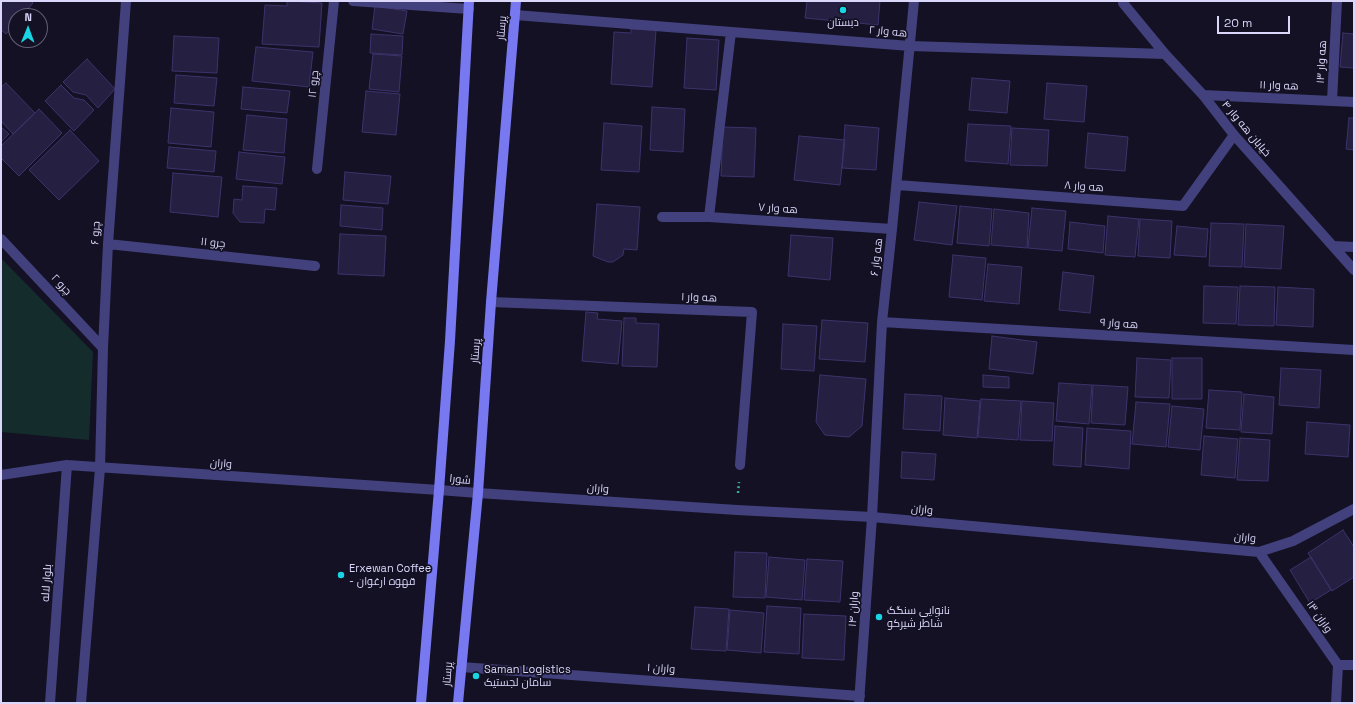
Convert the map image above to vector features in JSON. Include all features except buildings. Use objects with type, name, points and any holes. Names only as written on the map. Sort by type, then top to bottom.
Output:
[{"type":"main road","name":"پرستار","points":[[458,703],[478,494],[491,302],[516,1]]},
{"type":"main road","points":[[421,703],[450,341],[469,5]]},
{"type":"street","name":"چرو ۶","points":[[100,468],[103,348],[108,244],[126,1]]},
{"type":"street","name":"چرو ۱۲","points":[[318,169],[334,1]]},
{"type":"street","points":[[353,1],[469,5]]},
{"type":"street","name":"هه وار ۶","points":[[872,517],[882,322],[897,185],[914,1]]},
{"type":"street","name":"خیابان هه وار ۴","points":[[1123,1],[1123,3],[1165,54],[1202,95],[1234,136],[1354,270]]},
{"type":"street","name":"هه وار ۱۳","points":[[1332,100],[1337,1]]},
{"type":"street","name":"هه وار ۲","points":[[515,15],[910,46],[1165,54]]},
{"type":"street","points":[[709,217],[731,32]]},
{"type":"street","name":"هه وار ۱۱","points":[[1202,95],[1354,102]]},
{"type":"street","name":"هه وار ۸","points":[[897,185],[1183,206],[1234,136]]},
{"type":"street","name":"هه وار ۷","points":[[662,217],[709,217],[892,229]]},
{"type":"street","name":"چرو ۲","points":[[1,239],[103,348]]},
{"type":"street","name":"چرو ۱۱","points":[[108,244],[315,266]]},
{"type":"street","points":[[1333,246],[1354,247]]},
{"type":"street","name":"هه وار ۱","points":[[491,302],[752,312],[740,465]]},
{"type":"street","name":"هه وار ۹","points":[[882,322],[1354,350]]},
{"type":"street","name":"واران","points":[[1,475],[68,465],[439,490]]},
{"type":"street","name":"بلوار لاله","points":[[50,703],[68,465]]},
{"type":"street","points":[[81,703],[100,468]]},
{"type":"street","name":"شورا","points":[[439,490],[478,494]]},
{"type":"street","name":"واران","points":[[478,494],[872,517],[1259,552],[1293,541],[1354,509]]},
{"type":"street","name":"واران ۱۴","points":[[860,700],[872,517]]},
{"type":"street","name":"واران ۱۳","points":[[1259,552],[1338,665]]},
{"type":"street","points":[[1336,703],[1338,665],[1354,665]]},
{"type":"street","name":"واران ۱","points":[[461,667],[860,700]]},
{"type":"path","points":[[737,510],[740,465]]},
{"type":"green space","points":[[1,258],[93,352],[89,440],[1,432]]},
{"type":"place","name":"دبستان","points":[[843,10]]},
{"type":"place","name":"Erxewan Coffee - قهوه ارغوان","points":[[341,575]]},
{"type":"place","name":"نانوایی سنگک شاطر شیرکو","points":[[879,617]]},
{"type":"place","name":"Saman Logistics سامان لجستیک","points":[[476,676]]}]
